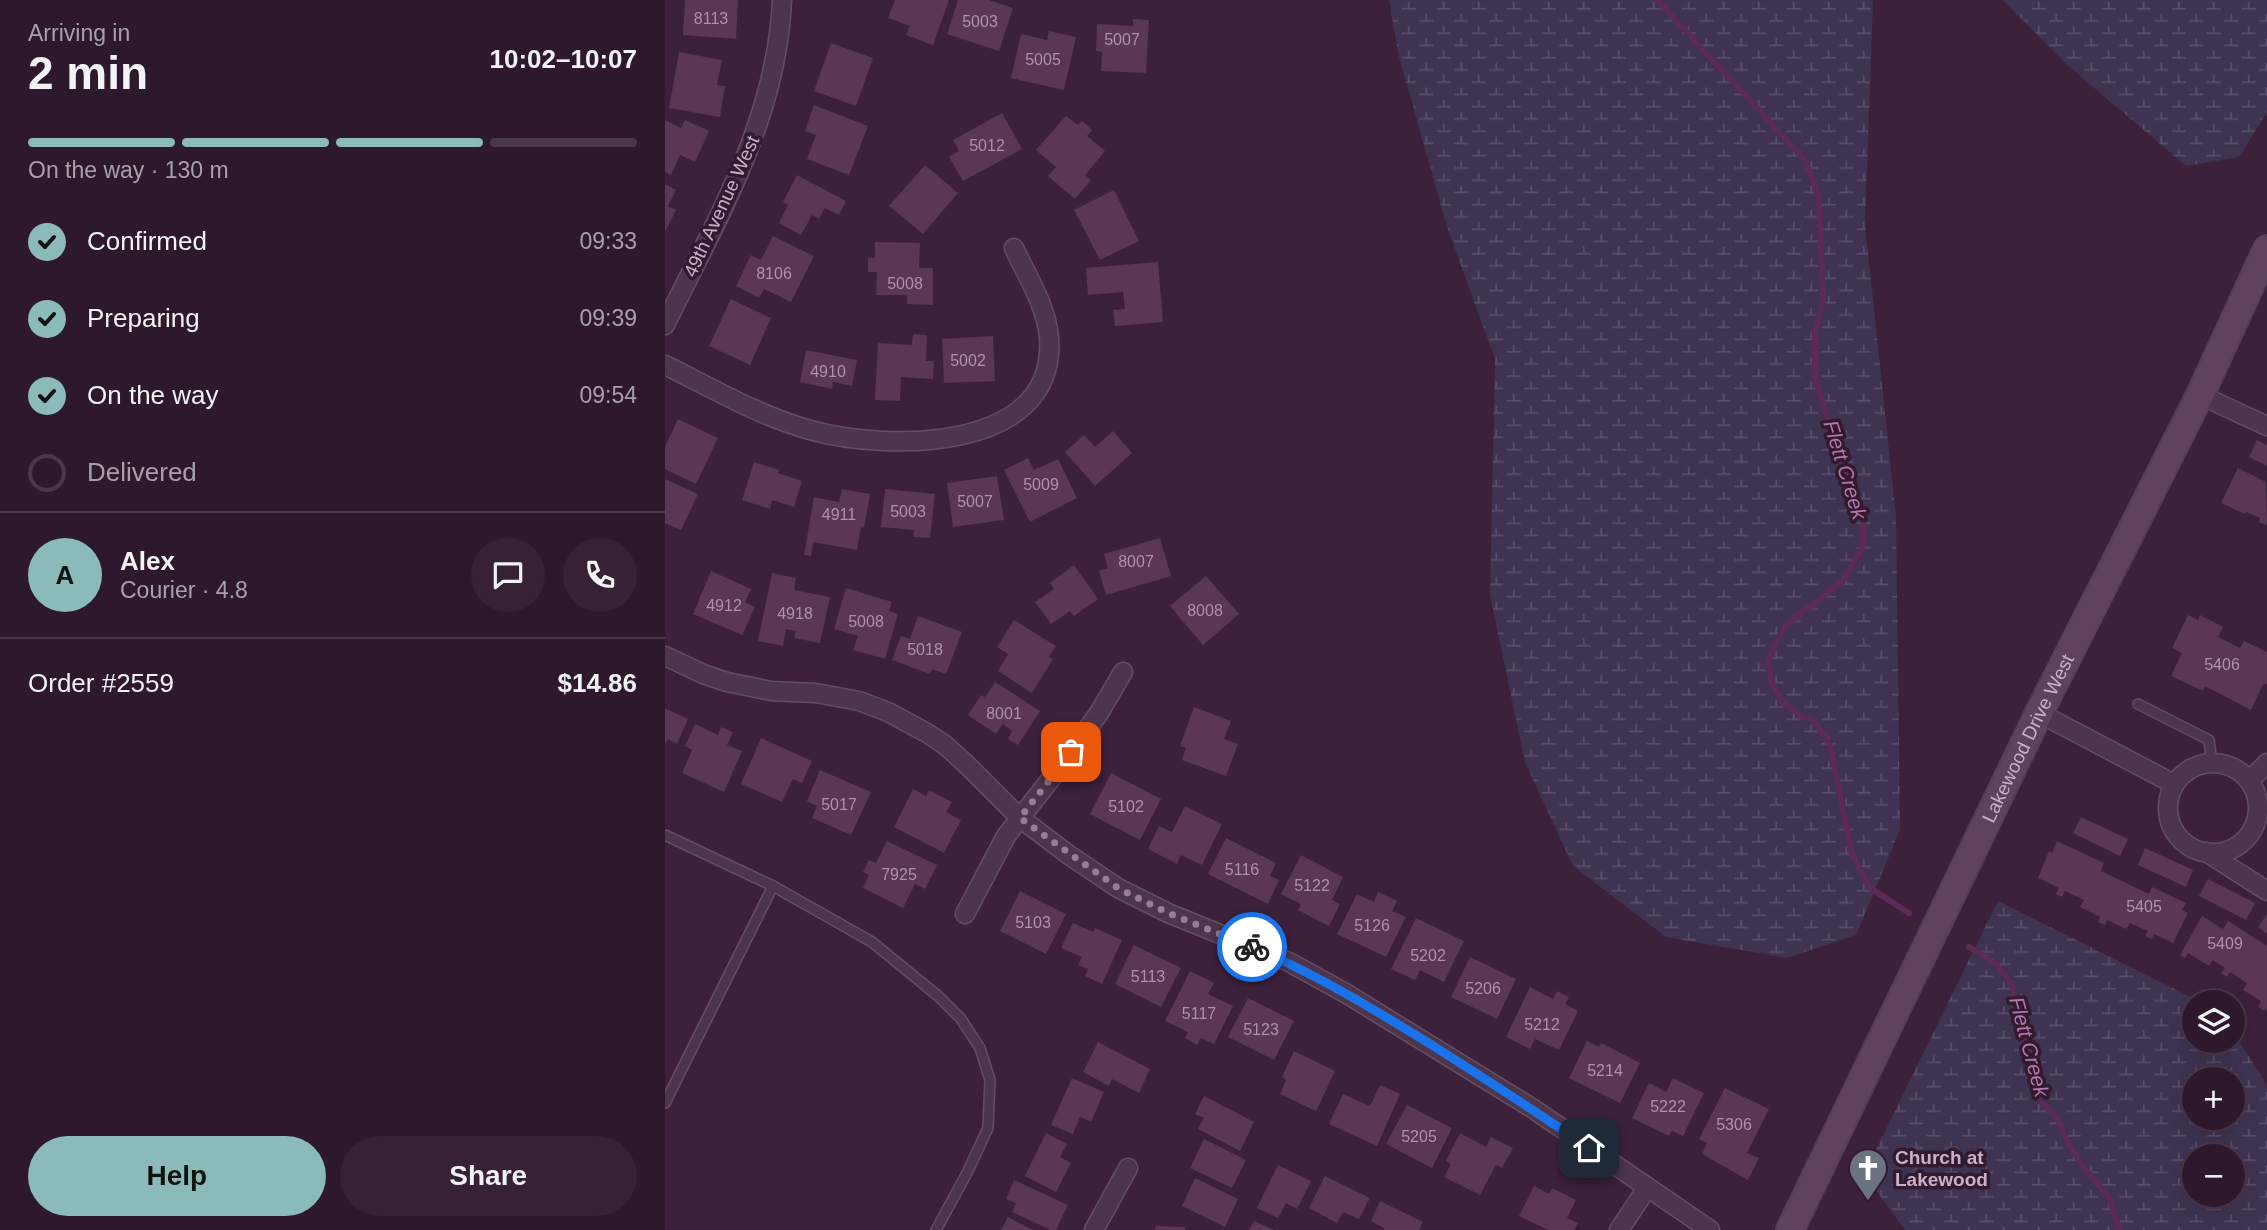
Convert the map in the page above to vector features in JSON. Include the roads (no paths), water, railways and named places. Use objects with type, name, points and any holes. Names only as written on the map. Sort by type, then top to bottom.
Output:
[{"type":"main road","name":"Lakewood Drive West","points":[[1790,1230],[2039,713],[2200,394],[2267,249]]},
{"type":"street","name":"49th Avenue West","points":[[665,325],[740,173],[757,131],[775,60],[782,0]]},
{"type":"street","points":[[665,365],[776,419],[812,430],[855,439],[900,441],[940,439],[973,433],[1020,409],[1035,390],[1048,358],[1046,319],[1014,248]]},
{"type":"street","points":[[2200,394],[2267,426]]},
{"type":"street","points":[[665,656],[727,682],[771,691],[836,696],[888,712],[945,745],[1020,818],[1118,888],[1168,913],[1289,962],[1347,994],[1532,1108],[1710,1230]]},
{"type":"street","points":[[965,914],[1006,836],[1099,713],[1123,672]]},
{"type":"street","points":[[2039,713],[2173,784]]},
{"type":"street","points":[[2212,762],[2232,768],[2249,780],[2256,794],[2258,809],[2255,824],[2247,837],[2235,847],[2221,852],[2192,848],[2180,839],[2172,827],[2168,798],[2173,784],[2184,773],[2197,765],[2212,762]]},
{"type":"street","points":[[2249,780],[2267,763]]},
{"type":"street","points":[[2206,852],[2267,891]]},
{"type":"street","points":[[1094,1230],[1128,1168]]},
{"type":"street","points":[[1619,1230],[1647,1188]]},
{"type":"lane","points":[[2139,704],[2209,740],[2212,762]]},
{"type":"lane","points":[[665,835],[773,886],[872,942],[938,996],[961,1019],[980,1048],[990,1080],[988,1128],[936,1230]]},
{"type":"lane","points":[[665,1103],[773,886]]},
{"type":"waterway","name":"Flett Creek","points":[[1657,0],[1805,160],[1819,197],[1823,302],[1815,332],[1815,377],[1832,432],[1864,517],[1862,548],[1843,581],[1783,629],[1767,662],[1773,685],[1783,703],[1814,721],[1830,745],[1852,854],[1870,888],[1909,913]]},
{"type":"waterway","name":"Flett Creek","points":[[1969,947],[1994,962],[2011,983],[2020,1023],[2036,1071],[2037,1096],[2058,1120],[2081,1164],[2109,1197],[2119,1230]]},
{"type":"place","name":"Church at Lakewood","points":[[1868,1202]]}]
